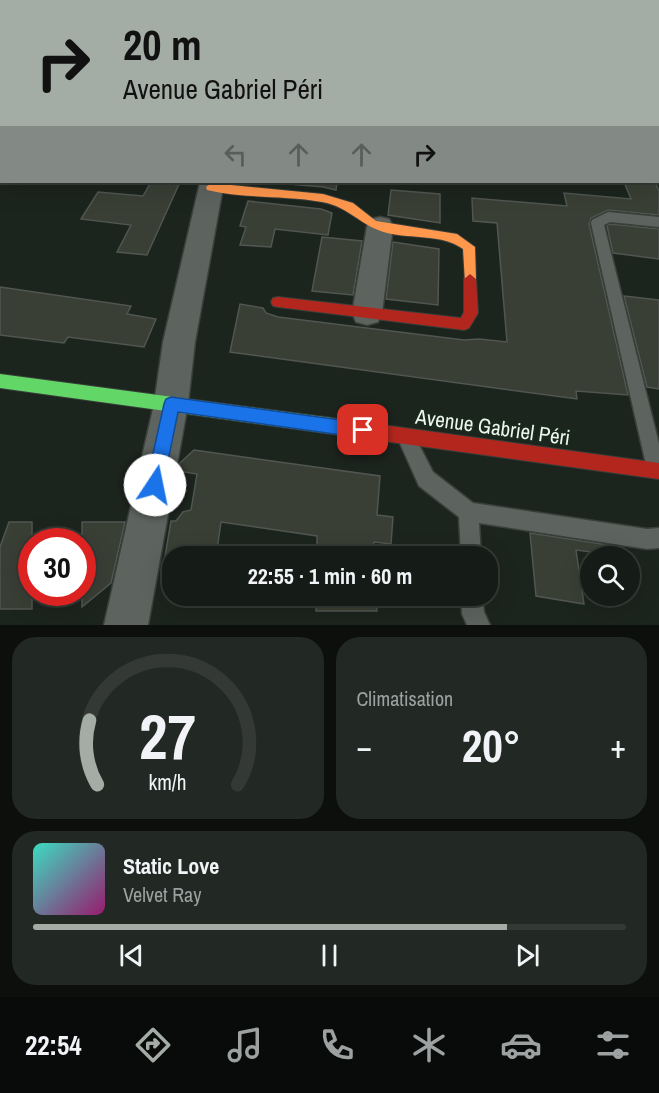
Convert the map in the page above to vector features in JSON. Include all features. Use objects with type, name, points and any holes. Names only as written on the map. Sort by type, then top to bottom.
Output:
[{"type":"street","points":[[126,625],[171,404],[179,342],[211,184],[323,198],[349,206],[372,224],[457,238],[469,247],[471,313],[464,324],[278,302]]},
{"type":"street","points":[[367,313],[380,226]]},
{"type":"street","name":"Avenue Gabriel Péri","points":[[0,381],[658,471]]},
{"type":"lane","points":[[658,471],[597,223],[608,217],[659,222]]},
{"type":"lane","points":[[406,436],[426,479],[469,512],[647,539],[659,538]]},
{"type":"lane","points":[[469,512],[471,546]]},
{"type":"lane","points":[[473,606],[473,614],[479,625]]},
{"type":"building","points":[[150,183],[180,183],[147,255],[117,252],[131,225],[81,219],[98,192],[143,196]]},
{"type":"building","points":[[277,183],[337,183],[336,190]]},
{"type":"building","points":[[624,183],[655,183],[659,191],[659,215],[608,210],[591,218],[589,224],[628,395],[576,391],[577,399],[230,352],[240,304],[263,308],[266,313],[278,317],[464,340],[507,342],[497,223],[473,221],[472,198],[567,206],[564,193],[631,199]]},
{"type":"building","points":[[391,190],[440,194],[440,223],[388,215]]},
{"type":"building","points":[[248,201],[321,209],[332,213],[328,235],[275,229],[271,247],[240,245],[246,227],[240,226]]},
{"type":"building","points":[[610,224],[659,229],[659,259],[613,253],[607,226]]},
{"type":"building","points":[[322,237],[362,241],[353,295],[312,291]]},
{"type":"building","points":[[393,242],[439,249],[438,305],[386,299]]},
{"type":"building","points":[[0,287],[131,306],[127,314],[156,319],[144,347],[68,337],[64,343],[0,335]]},
{"type":"building","points":[[624,296],[659,300],[659,389],[647,387]]},
{"type":"building","points":[[194,450],[380,476],[377,515],[393,517],[391,544],[374,542],[374,546],[317,546],[317,536],[221,522],[218,546],[167,546],[171,521],[176,521],[183,512],[191,510],[197,474],[178,471],[180,463]]},
{"type":"building","points":[[9,522],[32,522],[32,528],[18,528],[18,606],[32,606],[32,609],[0,609],[0,547]]},
{"type":"building","points":[[82,522],[125,522],[111,583],[96,595],[96,528],[82,528]]},
{"type":"building","points":[[530,533],[614,546],[580,546],[580,551],[576,550],[580,577],[580,603],[536,596]]},
{"type":"building","points":[[316,606],[377,606],[377,611],[316,611]]},
{"type":"traffic: fast","points":[[0,381],[332,426]]},
{"type":"traffic: slow","points":[[211,187],[323,198],[349,206],[372,224],[390,229],[457,238],[469,247],[470,279]]},
{"type":"traffic: jam","points":[[278,302],[464,324],[471,313],[470,279]]},
{"type":"traffic: jam","points":[[332,426],[659,471]]},
{"type":"route","points":[[155,485],[171,404],[363,430]]}]
